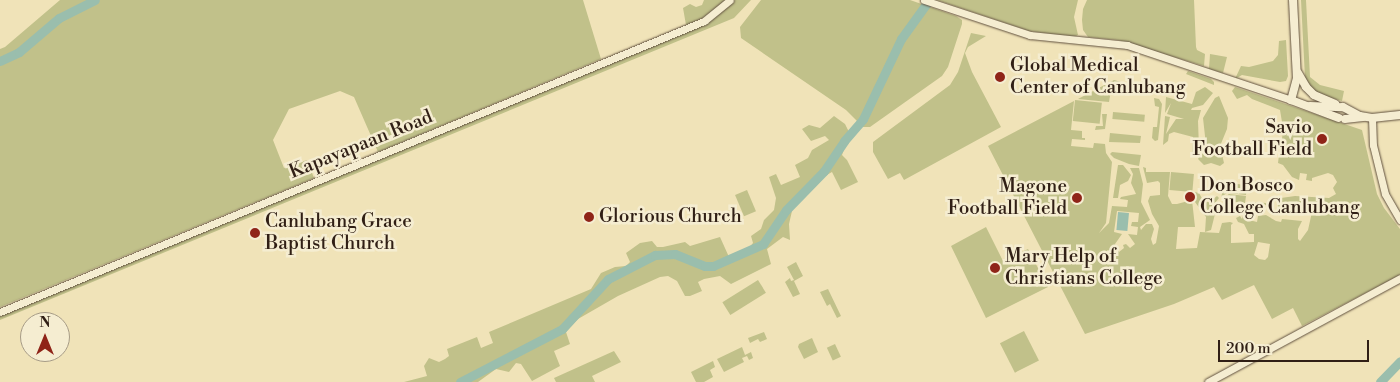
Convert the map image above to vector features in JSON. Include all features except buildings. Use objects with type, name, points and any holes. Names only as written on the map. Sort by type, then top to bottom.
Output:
[{"type":"main road","points":[[1293,0],[1297,68],[1296,83],[1291,100],[1342,119],[1400,115]]},
{"type":"main road","points":[[1297,68],[1300,78],[1314,95],[1363,117]]},
{"type":"main road","points":[[1303,105],[1343,107]]},
{"type":"street","name":"Kapayapaan Road","points":[[0,312],[704,20],[730,0]]},
{"type":"street","points":[[924,0],[1036,36],[1127,45],[1291,100]]},
{"type":"street","points":[[1372,118],[1373,145],[1383,187],[1390,206],[1400,220]]},
{"type":"street","points":[[1208,382],[1400,278]]},
{"type":"green space","points":[[60,0],[583,0],[601,59],[378,152],[354,97],[340,91],[289,109],[273,140],[284,168],[307,160],[314,178],[0,307],[0,49],[5,47]]},
{"type":"green space","points":[[704,0],[726,0],[703,18],[686,25],[683,8],[690,4],[696,7],[702,5]]},
{"type":"green space","points":[[733,0],[751,0],[734,18],[0,320],[0,316],[705,24],[718,15]]},
{"type":"green space","points":[[761,0],[910,0],[956,16],[962,20],[962,24],[948,67],[942,76],[870,127],[863,127],[846,110],[741,38],[740,27]]},
{"type":"green space","points":[[937,0],[1078,0],[1074,17],[1078,35],[1074,37],[1029,31]]},
{"type":"green space","points":[[1087,0],[1194,0],[1196,47],[1197,50],[1205,54],[1204,66],[1118,40],[1088,37],[1083,30],[1082,20],[1083,9]]},
{"type":"green space","points":[[1301,0],[1306,0],[1310,77],[1320,85],[1344,91],[1342,101],[1318,94],[1310,87],[1305,78]]},
{"type":"green space","points":[[971,33],[986,36],[968,47],[965,53],[972,72],[1001,127],[904,180],[900,173],[888,179],[873,152],[873,142],[950,85],[958,72]]},
{"type":"green space","points":[[1286,40],[1288,76],[1286,81],[1280,82],[1242,75],[1235,79],[1241,66],[1249,67],[1273,61],[1278,55],[1279,41]]},
{"type":"green space","points":[[1210,54],[1227,57],[1223,73],[1209,69]]},
{"type":"green space","points":[[1188,71],[1211,79],[1214,85],[1186,74]]},
{"type":"green space","points":[[1114,80],[1121,82],[1121,90],[1111,90],[1109,102],[1078,99]]},
{"type":"green space","points":[[1205,87],[1213,93],[1203,105],[1191,110],[1201,110],[1198,121],[1199,148],[1192,152],[1193,137],[1174,132],[1169,134],[1168,141],[1163,145],[1165,116],[1170,117],[1166,134],[1176,119],[1184,119],[1167,114],[1171,103],[1165,113],[1166,97],[1192,104],[1196,92]]},
{"type":"green space","points":[[1235,87],[1362,130],[1377,194],[1384,208],[1400,229],[1400,275],[1302,326],[1293,308],[1272,319],[1254,285],[1222,300],[1214,287],[1174,304],[1085,334],[988,146],[1074,101],[1071,130],[1082,131],[1082,138],[1085,138],[1085,140],[1072,139],[1071,146],[1093,148],[1094,143],[1105,144],[1106,153],[1112,162],[1106,223],[1099,233],[1109,223],[1112,206],[1127,207],[1128,200],[1120,199],[1121,197],[1136,194],[1131,183],[1133,174],[1130,168],[1139,168],[1143,184],[1141,202],[1150,220],[1140,227],[1141,230],[1146,224],[1152,224],[1154,229],[1151,239],[1153,245],[1156,243],[1159,226],[1152,214],[1148,201],[1150,196],[1160,195],[1160,183],[1158,181],[1147,183],[1143,167],[1146,168],[1146,172],[1170,172],[1168,196],[1172,204],[1192,200],[1195,227],[1178,227],[1176,249],[1197,248],[1200,232],[1219,233],[1222,223],[1230,222],[1233,223],[1231,225],[1231,243],[1254,242],[1254,234],[1249,234],[1244,224],[1238,222],[1236,218],[1240,216],[1242,219],[1247,213],[1249,202],[1266,203],[1266,205],[1251,204],[1249,220],[1257,222],[1258,216],[1266,215],[1281,222],[1282,219],[1302,221],[1298,229],[1298,239],[1300,241],[1308,230],[1312,212],[1281,209],[1278,207],[1279,201],[1281,198],[1295,196],[1329,198],[1336,194],[1333,188],[1337,182],[1333,175],[1328,173],[1312,178],[1312,181],[1306,180],[1307,174],[1300,173],[1299,180],[1292,177],[1283,165],[1278,163],[1279,155],[1290,155],[1291,152],[1285,150],[1282,140],[1283,128],[1280,110],[1252,99],[1247,95],[1237,99],[1232,91]],"holes":[[[1117,211],[1139,213],[1138,222],[1132,222],[1131,226],[1138,227],[1137,235],[1128,234],[1135,244],[1130,248],[1126,244],[1123,245],[1124,248],[1119,252],[1115,244],[1122,234],[1114,232]],[[1258,242],[1270,244],[1268,257],[1265,260],[1259,259],[1254,255]]]},
{"type":"green space","points":[[1219,96],[1228,118],[1227,129],[1220,146],[1224,163],[1220,166],[1211,163],[1204,165],[1198,159],[1206,145],[1203,118],[1215,98]]},
{"type":"green space","points":[[1154,98],[1159,99],[1162,104],[1158,140],[1155,141],[1152,138],[1153,127],[1157,127],[1159,107],[1155,106]]},
{"type":"green space","points":[[1075,100],[1102,103],[1100,124],[1073,121]]},
{"type":"green space","points":[[1113,112],[1145,115],[1144,122],[1112,119]]},
{"type":"green space","points":[[1102,114],[1107,114],[1105,129],[1095,130],[1096,126],[1103,126]]},
{"type":"green space","points":[[834,116],[845,124],[851,136],[842,155],[847,160],[858,182],[841,190],[832,172],[825,176],[813,189],[801,196],[792,211],[789,224],[790,240],[783,237],[767,249],[771,264],[731,284],[720,276],[704,279],[698,282],[702,291],[690,296],[685,296],[677,281],[668,276],[660,277],[618,296],[578,319],[566,332],[570,344],[554,351],[560,366],[532,381],[521,364],[516,363],[509,372],[496,369],[478,382],[404,382],[427,376],[424,366],[429,358],[439,362],[445,359],[449,356],[447,349],[477,337],[481,348],[493,343],[489,332],[591,289],[601,273],[615,267],[626,266],[630,262],[626,253],[640,243],[652,241],[657,247],[663,247],[685,242],[690,246],[720,237],[729,257],[747,250],[753,243],[751,236],[761,229],[764,220],[774,210],[776,198],[769,177],[776,174],[781,185],[800,177],[795,165],[808,158],[812,150],[829,140],[825,136],[811,141],[802,129],[809,125],[820,128]]},
{"type":"green space","points":[[1110,133],[1141,136],[1140,143],[1109,142]]},
{"type":"green space","points":[[1112,152],[1141,155],[1139,166],[1114,158],[1110,154]]},
{"type":"green space","points":[[1118,165],[1123,165],[1131,175],[1128,181],[1120,185],[1118,198],[1113,198]]},
{"type":"green space","points":[[1171,172],[1194,174],[1192,192],[1169,190]]},
{"type":"green space","points":[[1227,183],[1247,185],[1246,195],[1227,193],[1221,197],[1223,191],[1227,189]]},
{"type":"green space","points":[[747,190],[756,211],[744,216],[735,195]]},
{"type":"green space","points":[[1195,192],[1199,193],[1204,202],[1210,202],[1217,196],[1219,198],[1215,203],[1217,206],[1211,230],[1205,232],[1206,217],[1195,202]]},
{"type":"green space","points":[[1229,194],[1246,196],[1245,203],[1225,201],[1223,198]]},
{"type":"green space","points":[[986,227],[1003,261],[1028,249],[1048,287],[986,318],[951,246]]},
{"type":"green space","points":[[796,262],[803,276],[794,281],[800,294],[793,297],[785,282],[790,278],[791,281],[794,280],[787,267]]},
{"type":"green space","points":[[758,280],[766,293],[730,315],[722,302]]},
{"type":"green space","points":[[828,289],[841,316],[837,318],[830,304],[827,306],[820,292]]},
{"type":"green space","points":[[1024,331],[1039,360],[1015,373],[1000,343]]},
{"type":"green space","points":[[764,332],[767,339],[760,342],[758,339],[750,343],[748,338]]},
{"type":"green space","points":[[812,338],[818,352],[804,359],[798,347],[799,344]]},
{"type":"green space","points":[[835,344],[841,357],[833,360],[827,348]]},
{"type":"green space","points":[[742,347],[745,355],[751,352],[753,358],[749,360],[747,356],[742,358],[744,362],[724,372],[717,359]]},
{"type":"green space","points":[[614,351],[621,362],[592,376],[595,382],[556,382],[554,378]]},
{"type":"green space","points":[[713,361],[715,367],[710,370],[713,377],[704,382],[696,382],[691,372]]},
{"type":"shaded area","points":[[1118,212],[1129,213],[1127,231],[1116,230]]},
{"type":"waterway","points":[[0,61],[19,52],[59,18],[95,0]]},
{"type":"waterway","points":[[460,382],[562,329],[608,279],[655,255],[675,254],[705,266],[713,266],[763,244],[786,210],[824,171],[844,141],[863,119],[901,39],[929,0]]},
{"type":"waterway","points":[[1380,382],[1400,361]]},
{"type":"place","name":"Global Medical Center of Canlubang","points":[[1000,77]]},
{"type":"place","name":"Savio Football Field","points":[[1322,139]]},
{"type":"place","name":"Don Bosco College Canlubang","points":[[1190,197]]},
{"type":"place","name":"Magone Football Field","points":[[1077,198]]},
{"type":"place","name":"Glorious Church","points":[[589,217]]},
{"type":"place","name":"Canlubang Grace Baptist Church","points":[[255,233]]},
{"type":"place","name":"Mary Help of Christians College","points":[[995,268]]}]
